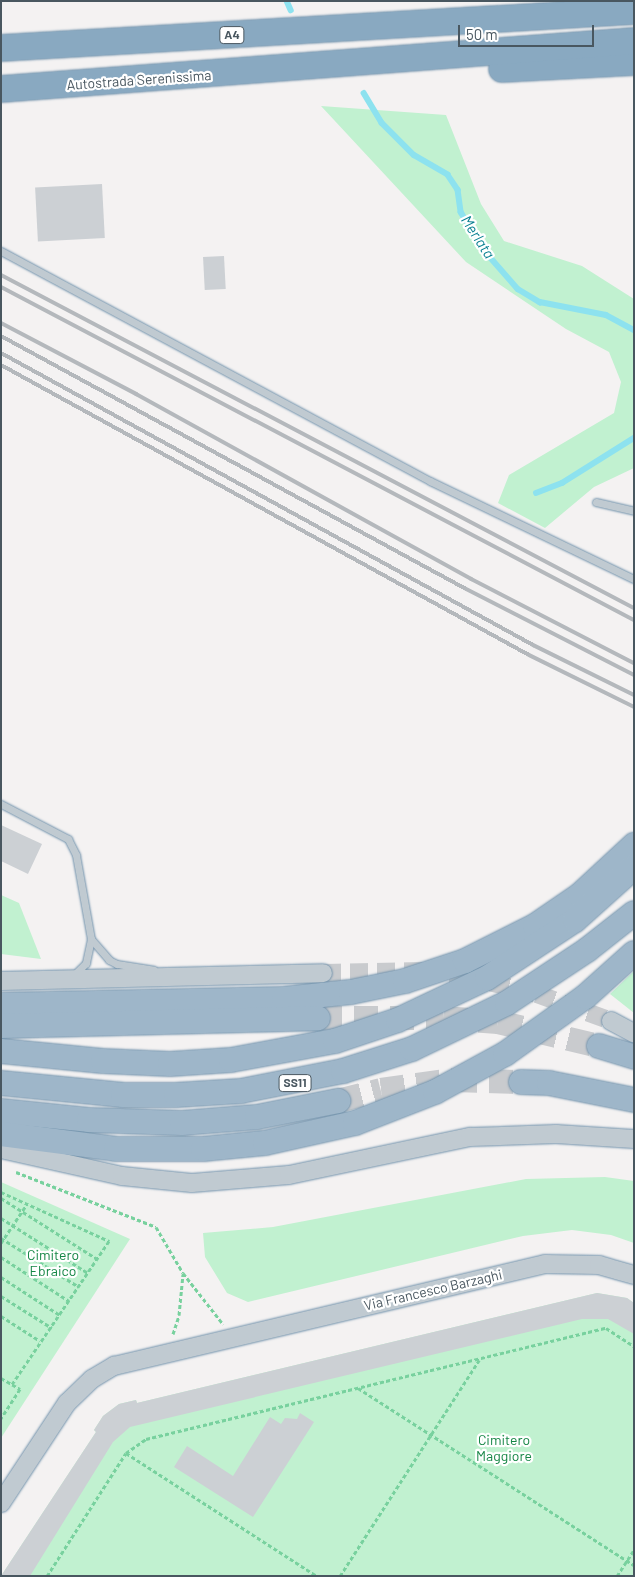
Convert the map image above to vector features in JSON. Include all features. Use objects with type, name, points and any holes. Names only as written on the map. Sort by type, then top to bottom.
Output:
[{"type":"highway","name":"A4","points":[[1,48],[634,11]]},
{"type":"highway","points":[[277,70],[634,41]]},
{"type":"highway","points":[[277,70],[452,71],[634,62]]},
{"type":"highway","name":"Autostrada Serenissima","points":[[1,89],[277,70]]},
{"type":"highway","points":[[1,1005],[322,996],[386,986],[465,961],[516,937],[558,910],[600,877],[634,845]]},
{"type":"highway","name":"SS11","points":[[1,1051],[103,1061],[170,1064],[269,1055],[335,1041],[398,1020],[457,994],[522,957],[582,915],[634,867]]},
{"type":"highway","name":"SS11","points":[[1,1083],[150,1096],[242,1091],[310,1080],[376,1062],[443,1035],[507,1003],[563,966],[634,913]]},
{"type":"highway","points":[[1,1134],[116,1149],[173,1150],[265,1143],[325,1131],[384,1113],[456,1082],[532,1037],[610,977],[634,954]]},
{"type":"highway","points":[[1,1026],[318,1018]]},
{"type":"highway","points":[[599,1046],[634,1057]]},
{"type":"highway","points":[[522,1082],[549,1083],[634,1100]]},
{"type":"highway","points":[[1,1111],[109,1122],[182,1123],[257,1117],[338,1101]]},
{"type":"street","points":[[1,981],[323,973]]},
{"type":"street","points":[[610,1021],[634,1033]]},
{"type":"street","points":[[1,1149],[112,1174],[192,1183],[289,1175],[470,1137],[556,1134],[634,1139]]},
{"type":"street","name":"Via Francesco Barzaghi","points":[[1,1503],[67,1403],[79,1390],[114,1366],[167,1351],[545,1264],[599,1265],[634,1275]]},
{"type":"lane","points":[[1,250],[430,481],[634,579]]},
{"type":"lane","points":[[596,502],[634,511]]},
{"type":"lane","points":[[1,804],[68,839],[76,855],[90,939],[86,963],[81,971],[60,979]]},
{"type":"lane","points":[[90,939],[109,960],[117,964],[222,976]]},
{"type":"path","points":[[9,1169],[156,1227],[183,1273],[233,1336]]},
{"type":"path","points":[[1,1192],[109,1241],[52,1328],[40,1341],[12,1384]]},
{"type":"path","points":[[1,1198],[97,1259]]},
{"type":"path","points":[[1,1243],[27,1204]]},
{"type":"path","points":[[1,1218],[88,1273]]},
{"type":"path","points":[[2,1239],[79,1287]]},
{"type":"path","points":[[1,1257],[70,1301]]},
{"type":"path","points":[[167,1351],[179,1315],[183,1273]]},
{"type":"path","points":[[1,1277],[60,1315]]},
{"type":"path","points":[[1,1296],[52,1328]]},
{"type":"path","points":[[1,1316],[40,1341]]},
{"type":"path","points":[[48,1576],[126,1453],[146,1439],[606,1328],[634,1346]]},
{"type":"path","points":[[340,1576],[480,1359]]},
{"type":"path","points":[[1,1378],[20,1389],[1,1418]]},
{"type":"path","points":[[358,1388],[634,1565]]},
{"type":"path","points":[[126,1453],[317,1576]]},
{"type":"path","points":[[617,1576],[634,1550]]},
{"type":"green space","points":[[321,106],[446,115],[481,204],[504,241],[582,266],[634,299],[634,468],[594,487],[545,528],[498,503],[509,475],[614,413],[621,382],[609,352],[566,329],[466,262]]},
{"type":"green space","points":[[1,895],[19,903],[41,959],[1,954]]},
{"type":"green space","points":[[634,971],[634,1013],[610,994]]},
{"type":"green space","points":[[605,1177],[634,1181],[634,1243],[611,1235],[572,1230],[523,1236],[248,1302],[227,1293],[205,1257],[203,1233],[273,1227],[526,1179]]},
{"type":"green space","name":"Cimitero Ebraico","points":[[1,1182],[130,1239],[1,1438]]},
{"type":"green space","name":"Cimitero Maggiore","points":[[597,1293],[627,1298],[634,1303],[634,1576],[1,1576],[96,1432],[94,1430],[103,1416],[119,1404],[136,1400],[137,1403]]},
{"type":"building","points":[[102,184],[105,238],[38,241],[35,188]]},
{"type":"building","points":[[224,256],[226,289],[205,290],[203,257]]},
{"type":"building","points":[[1,825],[42,844],[28,874],[1,861]]},
{"type":"building","points":[[597,1293],[627,1298],[634,1303],[634,1334],[608,1319],[582,1319],[130,1427],[113,1442],[30,1576],[1,1576],[96,1432],[94,1430],[103,1416],[119,1404],[136,1400],[137,1403]]},
{"type":"building","points":[[300,1413],[314,1422],[253,1517],[174,1467],[187,1446],[233,1476],[270,1417],[281,1424],[285,1418],[297,1419]]},
{"type":"waterway","name":"Merlata","points":[[287,1],[291,10]]},
{"type":"waterway","name":"Merlata","points":[[364,93],[382,123],[414,155],[448,175],[458,190],[461,212],[483,249],[518,289],[540,302],[606,315],[634,330]]},
{"type":"waterway","name":"Merlata","points":[[536,493],[562,483],[634,438]]},
{"type":"tunnel","points":[[323,973],[423,971],[465,976],[537,994],[611,1021]]},
{"type":"tunnel","points":[[318,1018],[443,1018],[498,1022],[599,1046]]},
{"type":"tunnel","points":[[338,1101],[381,1090],[453,1080],[521,1082]]},
{"type":"railway","points":[[1,275],[634,608]]},
{"type":"railway","points":[[1,287],[634,620]]},
{"type":"railway","points":[[1,323],[136,394],[471,579],[634,663]]},
{"type":"railway","points":[[1,336],[466,589],[634,675]]},
{"type":"railway","points":[[1,353],[533,645],[634,695]]},
{"type":"railway","points":[[1,365],[529,655],[634,707]]}]
